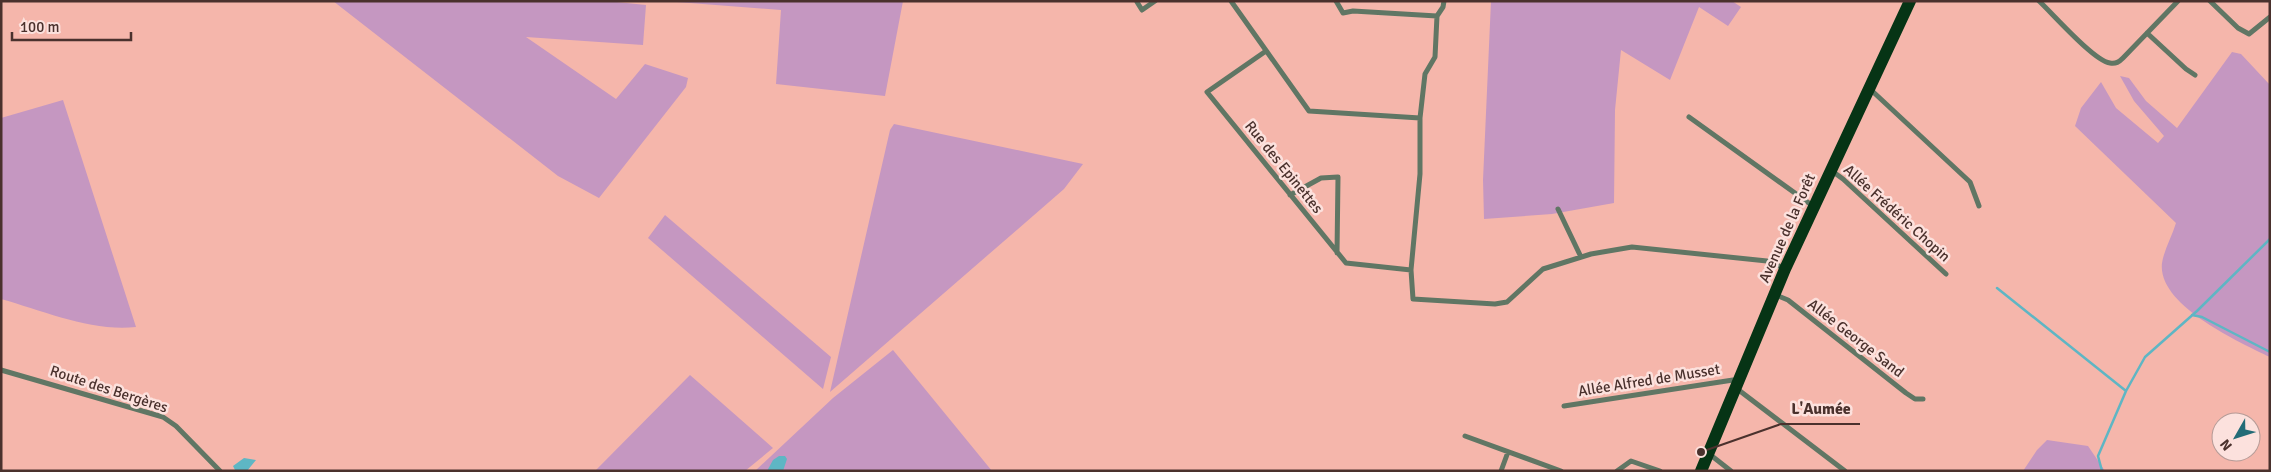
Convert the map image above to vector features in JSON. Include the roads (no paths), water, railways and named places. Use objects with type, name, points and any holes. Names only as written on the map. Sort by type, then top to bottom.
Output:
[{"type":"main road","name":"Avenue de la Forêt","points":[[1701,471],[1785,269],[1910,1]]},
{"type":"street","points":[[1137,2],[1142,10],[1155,1]]},
{"type":"street","points":[[1231,1],[1308,111],[1420,118]]},
{"type":"street","points":[[1336,1],[1342,13],[1353,11],[1438,16]]},
{"type":"street","points":[[1444,1],[1438,16],[1435,57],[1425,74],[1420,118],[1420,174],[1411,270],[1413,299],[1495,304],[1507,302],[1543,269],[1581,257],[1632,247],[1766,261],[1785,269]]},
{"type":"street","points":[[2039,1],[2091,52],[2111,64],[2118,63],[2178,1]]},
{"type":"street","points":[[2210,1],[2238,28],[2249,34],[2270,17]]},
{"type":"street","points":[[2147,33],[2194,75]]},
{"type":"street","name":"Rue des Epinettes","points":[[1266,52],[1207,92],[1346,263],[1411,270]]},
{"type":"street","points":[[1869,89],[1970,182],[1979,206]]},
{"type":"street","points":[[1689,117],[1814,206]]},
{"type":"street","name":"Allée Frédéric Chopin","points":[[1831,170],[1843,178],[1946,274]]},
{"type":"street","points":[[1290,195],[1321,178],[1338,177],[1337,253]]},
{"type":"street","points":[[1558,209],[1581,257]]},
{"type":"street","name":"Allée George Sand","points":[[1774,295],[1788,300],[1906,393],[1915,399],[1923,398]]},
{"type":"street","name":"Route des Bergères","points":[[1,370],[163,417],[176,426],[220,471]]},
{"type":"street","name":"Allée Alfred de Musset","points":[[1564,406],[1733,380],[1737,385]]},
{"type":"street","points":[[1737,385],[1845,471]]},
{"type":"street","points":[[1466,436],[1560,471]]},
{"type":"street","points":[[1502,471],[1508,452]]},
{"type":"street","points":[[1708,453],[1732,471]]},
{"type":"street","points":[[1617,471],[1631,461],[1660,471]]},
{"type":"water","points":[[779,456],[785,456],[787,459],[783,471],[767,471],[773,460]]},
{"type":"water","points":[[244,458],[256,460],[247,471],[235,470],[233,466]]},
{"type":"waterway","points":[[1997,288],[2126,391],[2145,357],[2197,311],[2270,239]]},
{"type":"waterway","points":[[2192,315],[2202,317],[2270,352]]},
{"type":"waterway","points":[[2102,471],[2098,456],[2126,391]]},
{"type":"place","name":"L'Aumée","points":[[1701,452]]}]
